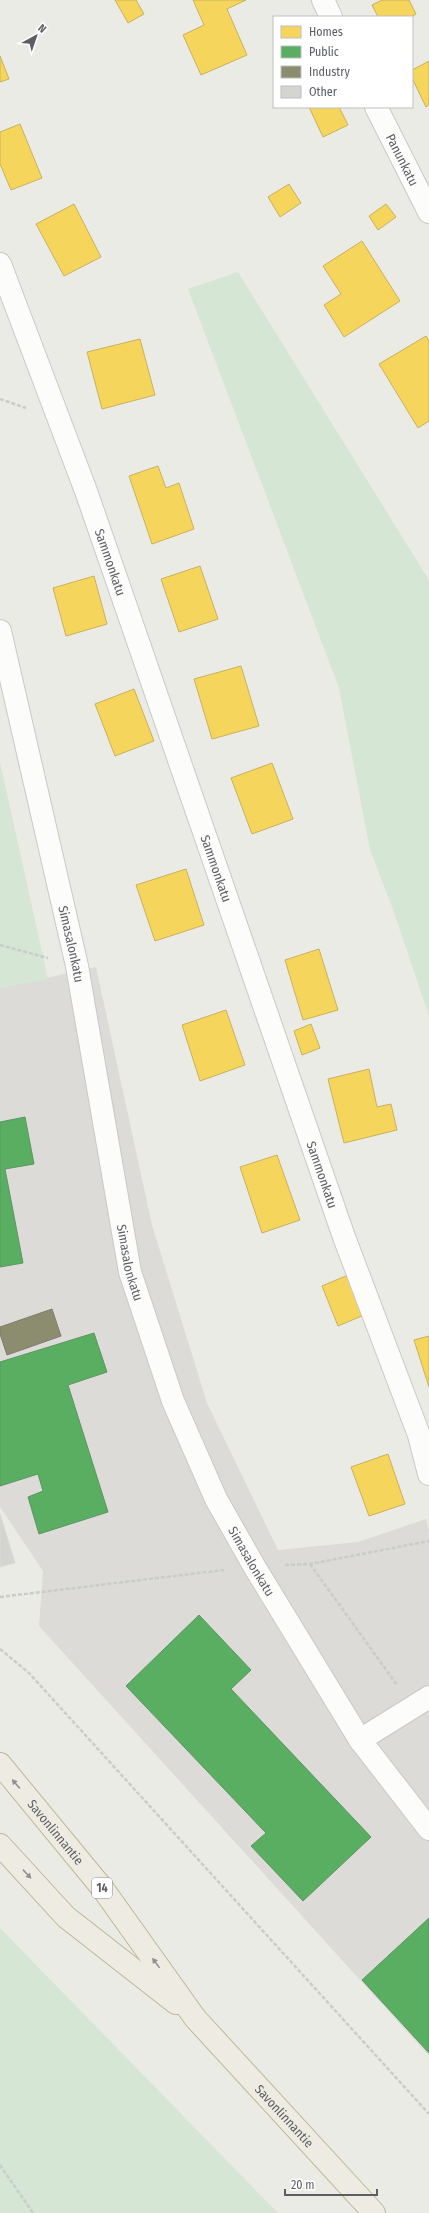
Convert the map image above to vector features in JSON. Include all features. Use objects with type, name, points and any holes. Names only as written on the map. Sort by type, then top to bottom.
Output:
[{"type":"highway","name":"Savonlinnantie","points":[[0,1764],[103,1890],[195,2018],[374,2213]]},
{"type":"highway","name":"Savonlinnantie","points":[[0,1845],[66,1917],[195,2018]]},
{"type":"street","points":[[323,0],[331,16]]},
{"type":"street","name":"Panunkatu","points":[[377,108],[429,212]]},
{"type":"street","name":"Sammonkatu","points":[[0,264],[86,491],[344,1237],[419,1435],[429,1474]]},
{"type":"street","name":"Simasalonkatu","points":[[0,631],[77,966],[130,1272],[173,1401],[216,1499],[254,1566],[360,1740],[429,1829]]},
{"type":"street","points":[[360,1740],[421,1702]]},
{"type":"path","points":[[0,945],[77,966]]},
{"type":"path","points":[[0,1597],[254,1566],[310,1564],[429,1541]]},
{"type":"path","points":[[310,1564],[421,1702]]},
{"type":"path","points":[[0,1649],[29,1673],[429,2114]]},
{"type":"path","points":[[0,2165],[34,2213]]},
{"type":"shaded area","points":[[96,967],[152,1225],[207,1403],[278,1550],[358,1542],[426,1519],[429,1531],[429,2056],[39,1626],[43,1571],[0,1507],[0,988]]},
{"type":"green space","points":[[238,272],[429,580],[429,1016],[391,904],[370,850],[339,688],[188,289]]},
{"type":"green space","points":[[0,762],[48,979],[0,988]]},
{"type":"green space","points":[[0,1928],[278,2213],[0,2213]]},
{"type":"building: Homes","points":[[115,0],[136,0],[144,14],[128,23]]},
{"type":"building: Homes","points":[[193,0],[246,0],[227,9],[247,55],[201,75],[183,35],[204,25]]},
{"type":"building: Homes","points":[[382,0],[409,0],[416,14],[413,16],[378,16],[372,5]]},
{"type":"building: Homes","points":[[0,56],[9,79],[0,82]]},
{"type":"building: Homes","points":[[429,61],[429,105],[426,107],[413,80],[413,69]]},
{"type":"building: Homes","points":[[309,108],[340,108],[348,125],[323,137]]},
{"type":"building: Homes","points":[[20,124],[42,178],[11,190],[0,164],[0,132]]},
{"type":"building: Homes","points":[[289,184],[301,203],[280,217],[268,197]]},
{"type":"building: Homes","points":[[74,204],[101,257],[64,276],[36,224]]},
{"type":"building: Homes","points":[[386,204],[396,217],[378,230],[369,216]]},
{"type":"building: Homes","points":[[362,241],[400,301],[344,337],[324,305],[341,294],[323,266]]},
{"type":"building: Homes","points":[[426,336],[429,341],[429,421],[418,428],[379,364]]},
{"type":"building: Homes","points":[[140,339],[155,395],[102,409],[87,352]]},
{"type":"building: Homes","points":[[158,466],[166,488],[179,483],[194,529],[152,544],[129,476]]},
{"type":"building: Homes","points":[[200,566],[218,619],[179,632],[161,579]]},
{"type":"building: Homes","points":[[94,576],[107,624],[66,636],[53,588]]},
{"type":"building: Homes","points":[[241,666],[259,726],[212,739],[194,679]]},
{"type":"building: Homes","points":[[134,689],[154,741],[115,756],[95,704]]},
{"type":"building: Homes","points":[[272,763],[293,819],[252,834],[231,778]]},
{"type":"building: Homes","points":[[186,869],[204,925],[155,941],[136,885]]},
{"type":"building: Homes","points":[[319,949],[338,1010],[303,1020],[285,960]]},
{"type":"building: Homes","points":[[226,1010],[245,1065],[200,1081],[182,1025]]},
{"type":"building: Homes","points":[[311,1024],[320,1048],[302,1055],[294,1031]]},
{"type":"building: Homes","points":[[369,1069],[377,1107],[391,1104],[397,1130],[344,1143],[328,1079]]},
{"type":"building: Homes","points":[[277,1155],[300,1220],[262,1233],[240,1167]]},
{"type":"building: Homes","points":[[348,1275],[364,1315],[338,1326],[322,1286]]},
{"type":"building: Homes","points":[[429,1336],[429,1387],[414,1340]]},
{"type":"building: Homes","points":[[388,1454],[405,1504],[369,1516],[351,1467]]},
{"type":"building: Public","points":[[25,1117],[34,1164],[5,1169],[23,1263],[0,1267],[0,1122]]},
{"type":"building: Public","points":[[94,1333],[107,1372],[68,1385],[108,1512],[39,1534],[28,1497],[43,1491],[38,1474],[0,1486],[0,1362]]},
{"type":"building: Public","points":[[199,1615],[251,1670],[231,1689],[371,1837],[303,1901],[251,1846],[266,1833],[126,1686]]},
{"type":"building: Public","points":[[429,1918],[429,2053],[362,1980]]},
{"type":"building: Industry","points":[[52,1309],[61,1336],[7,1355],[0,1334],[0,1327]]},
{"type":"building: Other","points":[[0,1514],[15,1563],[0,1567]]}]
